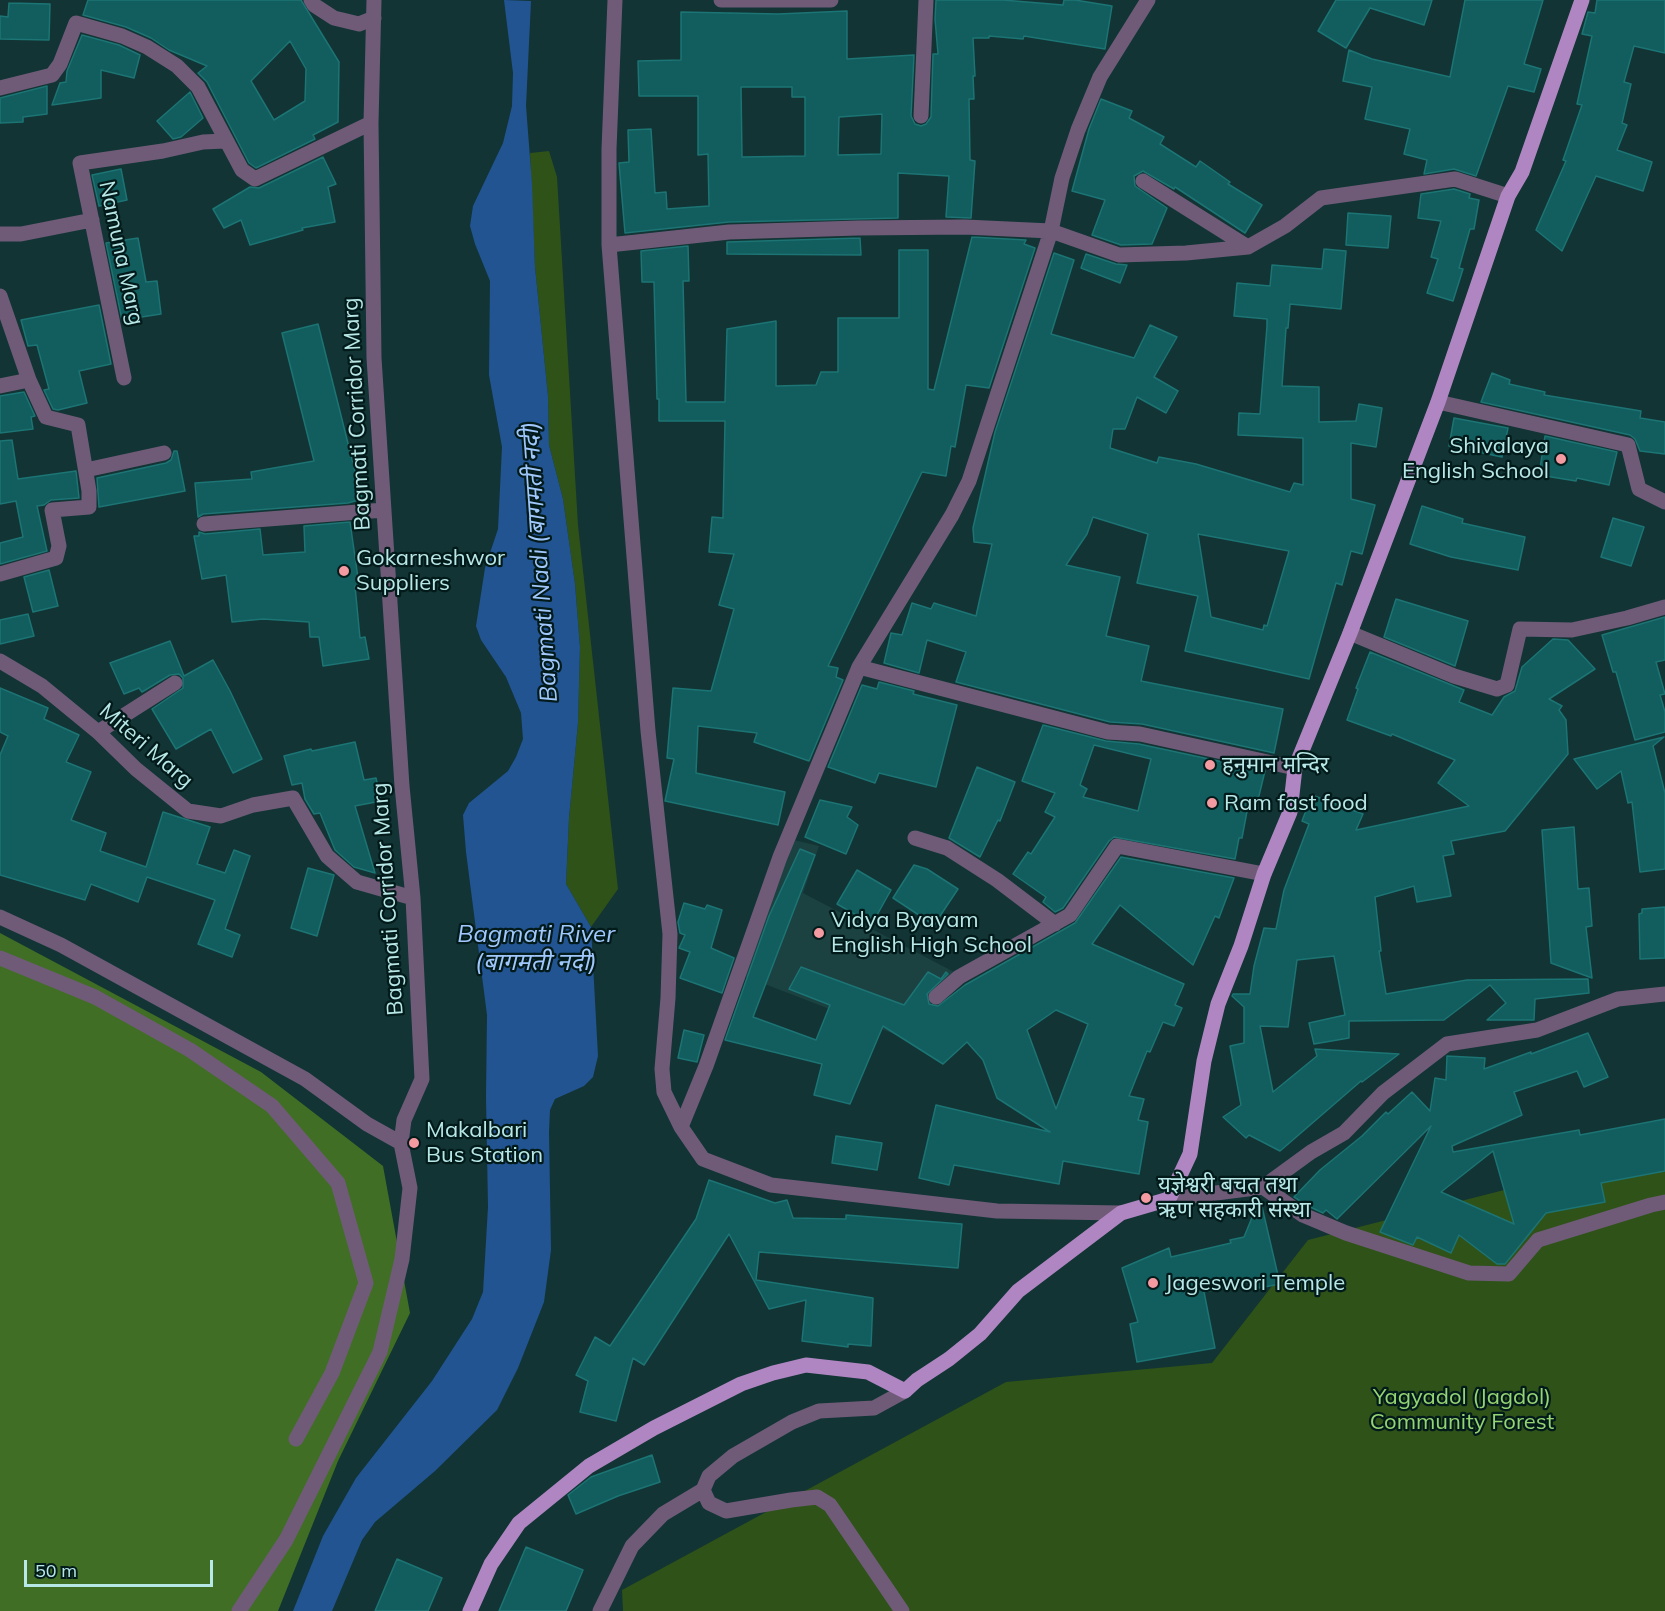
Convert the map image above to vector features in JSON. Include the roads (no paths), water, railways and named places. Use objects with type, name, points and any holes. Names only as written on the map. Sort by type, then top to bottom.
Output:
[{"type":"main road","points":[[470,1611],[491,1564],[519,1523],[589,1466],[654,1428],[741,1384],[806,1365],[868,1372],[905,1390],[980,1334],[1018,1291],[1120,1213],[1169,1199],[1190,1154],[1204,1061],[1218,1004],[1241,945],[1264,874],[1290,812],[1295,768],[1350,633],[1438,402],[1508,196],[1522,172],[1582,0]]},
{"type":"street","points":[[311,0],[314,5],[334,18],[359,24],[374,18]]},
{"type":"street","name":"Bagmati Corridor Marg","points":[[374,0],[372,123],[374,358],[402,786],[413,898],[423,1079],[404,1120],[401,1143]]},
{"type":"street","points":[[615,0],[609,149],[609,245],[648,731],[670,934],[669,998],[662,1069],[664,1092],[681,1127],[703,1159],[771,1185],[997,1211],[1120,1213]]},
{"type":"street","points":[[721,0],[831,0]]},
{"type":"street","points":[[921,116],[926,0]]},
{"type":"street","points":[[681,1127],[706,1066],[780,857],[859,667],[952,516],[969,482],[1051,231],[1062,178],[1078,130],[1100,77],[1148,0]]},
{"type":"street","points":[[0,88],[52,75],[60,64],[76,23],[122,36],[147,47],[177,66],[198,87],[242,170],[255,179],[372,123]]},
{"type":"street","name":"Namuna Marg","points":[[124,378],[79,165],[81,162],[163,151],[203,142],[225,141]]},
{"type":"street","points":[[609,245],[729,232],[965,227],[1051,231],[1119,255],[1186,253],[1248,248],[1285,226],[1321,198],[1455,179],[1508,196]]},
{"type":"street","points":[[1143,181],[1248,248]]},
{"type":"street","points":[[0,234],[21,234],[92,220]]},
{"type":"street","points":[[0,296],[29,380],[46,417],[78,425],[89,491],[89,507],[52,510],[58,546],[56,558],[0,574]]},
{"type":"street","points":[[0,386],[29,380]]},
{"type":"street","points":[[1438,402],[1628,445],[1639,489],[1665,502]]},
{"type":"street","points":[[86,470],[164,453]]},
{"type":"street","points":[[204,524],[384,510]]},
{"type":"street","points":[[1350,633],[1454,676],[1497,689],[1507,685],[1520,629],[1572,630],[1665,607]]},
{"type":"street","name":"Miteri Marg","points":[[0,661],[42,686],[188,812],[221,816],[253,805],[292,798],[327,855],[357,882],[413,898]]},
{"type":"street","points":[[859,667],[1108,732],[1140,734],[1295,768]]},
{"type":"street","points":[[98,732],[175,683]]},
{"type":"street","points":[[915,838],[947,848],[997,880],[1055,924]]},
{"type":"street","points":[[936,997],[959,977],[1070,915],[1117,846],[1264,874]]},
{"type":"street","points":[[0,916],[61,945],[305,1078],[367,1124],[401,1143],[410,1188],[402,1259],[380,1352],[286,1540],[239,1611]]},
{"type":"street","points":[[0,958],[95,997],[190,1050],[272,1106],[338,1183],[366,1283],[332,1373],[296,1439]]},
{"type":"street","points":[[1169,1199],[1263,1188],[1311,1152],[1344,1133],[1383,1093],[1447,1044],[1537,1030],[1618,999],[1665,994]]},
{"type":"street","points":[[1263,1188],[1303,1215],[1346,1233],[1469,1273],[1509,1274],[1538,1240],[1665,1202]]},
{"type":"street","points":[[600,1611],[632,1546],[663,1514],[703,1490],[709,1476],[733,1456],[792,1422],[819,1411],[874,1408],[905,1390]]},
{"type":"street","points":[[703,1490],[709,1503],[726,1511],[817,1497],[830,1505],[902,1611]]},
{"type":"water","name":"Bagmati River (बागमती नदी)","points":[[504,0],[531,1],[526,106],[535,267],[548,396],[549,445],[563,499],[575,584],[580,647],[578,723],[569,818],[566,884],[591,927],[598,1056],[593,1077],[584,1086],[555,1099],[550,1110],[551,1250],[544,1302],[518,1368],[497,1410],[435,1471],[375,1522],[362,1540],[332,1611],[293,1611],[323,1536],[356,1478],[432,1381],[472,1319],[483,1292],[488,1207],[487,1015],[463,815],[469,803],[508,771],[523,739],[521,713],[506,677],[481,640],[476,626],[485,568],[498,529],[502,447],[489,375],[490,281],[470,226],[473,206],[503,143],[512,106],[513,73]]},
{"type":"place","name":"Shivalaya English School","points":[[1561,459]]},
{"type":"place","name":"Gokarneshwor Suppliers","points":[[344,571]]},
{"type":"place","name":"हनुमान मन्दिर","points":[[1210,765]]},
{"type":"place","name":"Ram fast food","points":[[1212,803]]},
{"type":"place","name":"Vidya Byayam English High School","points":[[819,933]]},
{"type":"place","name":"Makalbari Bus Station","points":[[414,1143]]},
{"type":"place","name":"यज्ञेश्वरी बचत तथा ऋण सहकारी संस्था","points":[[1146,1198]]},
{"type":"place","name":"Jageswori Temple","points":[[1153,1283]]},
{"type":"water label","name":"Bagmati Nadi (बागमती नदी)","points":[[540,562]]},
{"type":"park label","name":"Yagyadol (Jagdol) Community Forest","points":[[1462,1410]]}]
